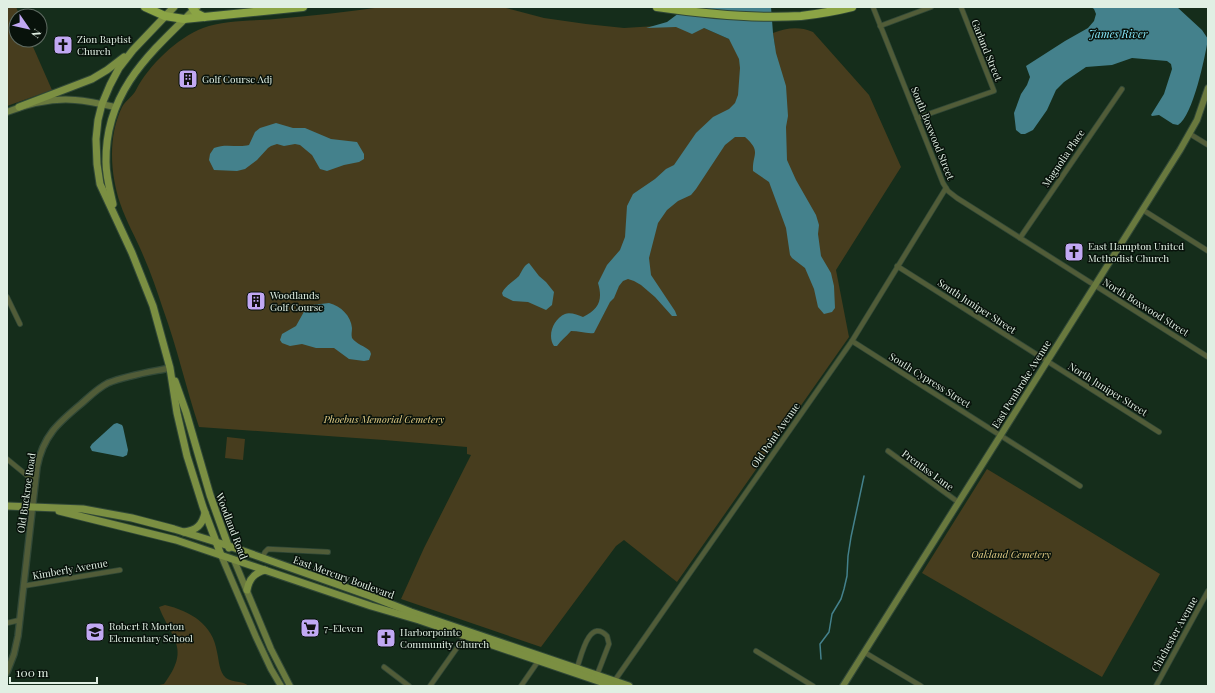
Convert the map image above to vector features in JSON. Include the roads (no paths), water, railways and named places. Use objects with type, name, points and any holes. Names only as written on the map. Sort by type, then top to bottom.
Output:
[{"type":"highway","points":[[145,7],[165,16],[184,19],[303,7]]},
{"type":"highway","points":[[657,7],[712,14],[754,17],[802,16],[852,7]]},
{"type":"highway","points":[[194,8],[198,15],[204,17]]},
{"type":"main road","points":[[7,112],[92,79],[107,70],[130,54],[174,7]]},
{"type":"main road","name":"Woodland Road","points":[[115,216],[107,178],[106,162],[108,132],[115,107],[135,71],[194,8]]},
{"type":"main road","name":"Woodland Road","points":[[130,54],[112,81],[102,104],[96,139],[100,184],[132,253],[153,306],[170,368],[186,412],[210,495],[228,546],[271,649],[290,686]]},
{"type":"main road","name":"East Pembroke Avenue","points":[[843,686],[1190,134],[1207,92]]},
{"type":"main road","points":[[19,107],[60,100],[81,100],[115,107]]},
{"type":"main road","name":"Woodland Road","points":[[170,368],[177,413],[187,456],[205,512],[221,556],[262,651],[280,686]]},
{"type":"main road","name":"East Mercury Boulevard","points":[[7,506],[83,509],[132,518],[183,532],[262,558],[467,634],[612,685],[629,686]]},
{"type":"main road","name":"East Mercury Boulevard","points":[[47,508],[158,535],[371,606],[467,634]]},
{"type":"main road","points":[[183,532],[191,531],[199,527],[205,512]]},
{"type":"main road","points":[[247,590],[251,578],[257,573],[265,570]]},
{"type":"main road","points":[[262,651],[271,649]]},
{"type":"main road","name":"East Mercury Boulevard","points":[[540,659],[577,668],[597,675],[612,685]]},
{"type":"street","name":"South Boxwood Street","points":[[873,7],[946,188],[957,198],[1095,286]]},
{"type":"street","points":[[880,26],[932,7]]},
{"type":"street","name":"Garland Street","points":[[917,118],[994,91],[961,7]]},
{"type":"street","name":"Magnolia Place","points":[[1020,238],[1122,88]]},
{"type":"street","points":[[1190,134],[1208,145]]},
{"type":"street","name":"Old Point Avenue","points":[[612,685],[852,341],[896,266],[946,188]]},
{"type":"street","points":[[1143,210],[1208,251]]},
{"type":"street","name":"South Juniper Street","points":[[896,266],[1047,362]]},
{"type":"street","name":"North Boxwood Street","points":[[1095,286],[1208,357]]},
{"type":"street","points":[[7,297],[20,324]]},
{"type":"street","name":"South Cypress Street","points":[[852,341],[1080,486]]},
{"type":"street","name":"North Juniper Street","points":[[1047,362],[1159,432]]},
{"type":"street","name":"Old Buckroe Road","points":[[7,672],[14,654],[20,620],[35,482],[39,456],[43,446],[50,433],[61,421],[94,392],[107,384],[124,377],[170,368]]},
{"type":"street","name":"Prentiss Lane","points":[[888,451],[958,502]]},
{"type":"street","points":[[7,459],[35,482]]},
{"type":"street","points":[[262,558],[266,550],[328,552]]},
{"type":"street","name":"Kimberly Avenue","points":[[23,586],[120,570]]},
{"type":"street","name":"Chichester Avenue","points":[[1156,686],[1208,591]]},
{"type":"street","points":[[7,623],[20,620]]},
{"type":"street","points":[[577,668],[590,634],[600,631],[607,636],[609,644],[597,675]]},
{"type":"street","points":[[430,686],[467,634]]},
{"type":"street","points":[[756,651],[813,686]]},
{"type":"street","points":[[864,652],[921,686]]},
{"type":"street","points":[[521,686],[540,659]]},
{"type":"street","points":[[384,667],[409,686]]},
{"type":"water","points":[[687,7],[771,7],[776,53],[786,86],[788,116],[786,127],[787,160],[796,180],[816,215],[819,225],[818,234],[821,256],[831,273],[834,286],[835,308],[832,312],[824,314],[818,307],[814,289],[805,268],[790,255],[786,228],[769,182],[753,171],[755,150],[745,137],[735,137],[725,145],[691,195],[678,201],[667,210],[658,223],[649,258],[651,275],[677,316],[672,316],[655,297],[641,285],[628,279],[623,281],[619,286],[614,298],[610,302],[594,333],[571,331],[557,346],[554,346],[551,337],[552,328],[561,316],[567,313],[583,317],[593,311],[596,307],[600,299],[598,283],[607,265],[620,250],[625,237],[627,206],[633,194],[655,179],[666,169],[674,165],[696,133],[713,117],[729,109],[735,103],[738,95],[740,68],[739,59],[729,39],[704,28],[692,34],[676,27],[646,28],[667,22]]},
{"type":"water","name":"James River","points":[[1091,7],[1177,7],[1202,30],[1208,39],[1198,85],[1189,110],[1178,125],[1173,124],[1159,115],[1151,115],[1164,94],[1172,69],[1171,64],[1167,61],[1132,58],[1112,65],[1086,67],[1064,82],[1056,90],[1047,110],[1033,130],[1025,134],[1021,134],[1016,130],[1014,113],[1021,94],[1030,77],[1026,66],[1088,28],[1094,21],[1096,14],[1094,9]]},
{"type":"water","points":[[276,123],[293,128],[305,128],[331,139],[357,142],[364,154],[364,159],[359,162],[327,171],[320,169],[312,155],[300,145],[295,144],[284,146],[277,144],[268,148],[257,160],[245,169],[237,171],[214,170],[209,160],[210,154],[214,148],[223,146],[249,145],[255,132],[260,128]]},
{"type":"water","points":[[529,263],[554,292],[552,305],[546,310],[528,302],[513,301],[503,296],[502,293],[519,276],[524,267]]},
{"type":"water","points":[[329,303],[338,306],[350,319],[352,338],[370,351],[371,354],[369,360],[364,361],[349,359],[334,348],[316,348],[302,344],[290,346],[282,343],[280,340],[282,334],[296,326],[306,308],[312,305]]},
{"type":"water","points":[[117,423],[123,427],[128,450],[127,455],[123,457],[92,451],[90,447],[92,444]]},
{"type":"waterway","points":[[821,659],[820,644],[829,632],[832,614],[841,599],[844,589],[847,576],[851,537],[864,476]]},
{"type":"place","name":"Zion Baptist Church","points":[[63,45]]},
{"type":"place","name":"Golf Course Adj","points":[[188,79]]},
{"type":"place","name":"East Hampton United Methodist Church","points":[[1074,252]]},
{"type":"place","name":"Woodlands Golf Course","points":[[256,301]]},
{"type":"place","name":"7-Eleven","points":[[310,628]]},
{"type":"place","name":"Robert R Morton Elementary School","points":[[95,632]]},
{"type":"place","name":"Harborpointe Community Church","points":[[386,638]]},
{"type":"park label","name":"Phoebus Memorial Cemetery","points":[[384,419]]},
{"type":"park label","name":"Oakland Cemetery","points":[[1011,554]]}]
